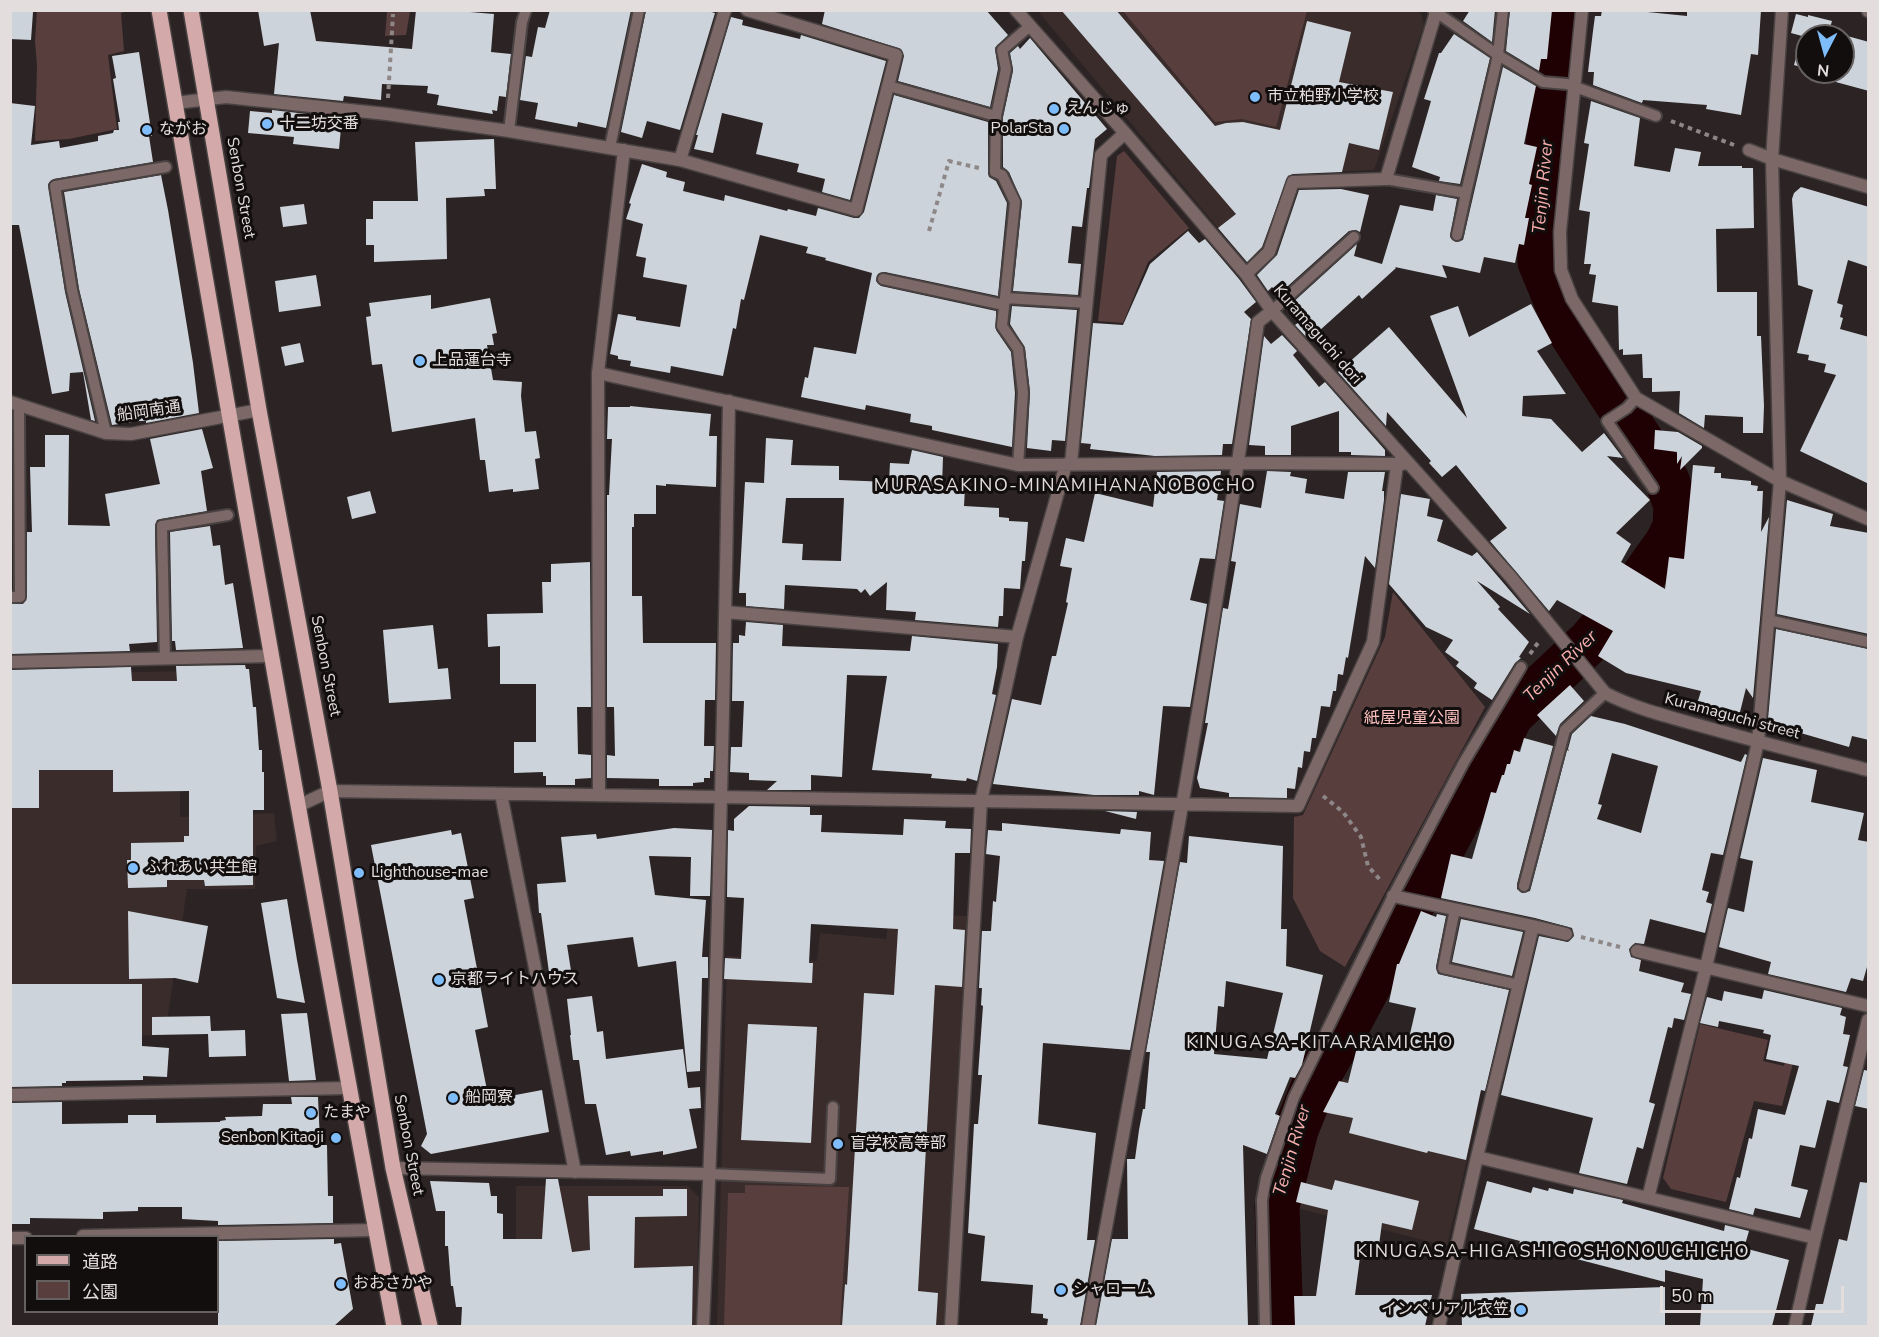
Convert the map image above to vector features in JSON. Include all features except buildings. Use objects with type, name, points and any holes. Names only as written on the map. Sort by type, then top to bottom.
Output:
[{"type":"main road","points":[[159,10],[270,656],[348,1088],[394,1326]]},
{"type":"main road","name":"Senbon Street","points":[[191,10],[259,410],[330,791],[393,1168],[430,1326]]},
{"type":"street","points":[[680,160],[725,10]]},
{"type":"street","points":[[175,103],[226,97],[509,130],[680,160],[856,210],[896,55],[747,10]]},
{"type":"street","name":"Kuramaguchi dori","points":[[1016,10],[1246,274],[1272,311],[1403,464],[1510,576],[1595,679]]},
{"type":"street","points":[[1582,10],[1571,86],[1560,232],[1561,270],[1572,299],[1636,398],[1780,481],[1869,519]]},
{"type":"street","points":[[1648,1198],[1706,967],[1758,742],[1780,481],[1772,159],[1782,10]]},
{"type":"street","points":[[1246,274],[1269,252],[1293,182],[1386,179],[1435,11]]},
{"type":"street","points":[[951,1326],[981,801],[1017,637],[1068,464],[1101,155],[1125,133]]},
{"type":"street","points":[[599,794],[598,373],[624,150]]},
{"type":"street","points":[[1749,150],[1772,159],[1869,187]]},
{"type":"street","points":[[1088,1326],[1183,804],[1239,463],[1258,322],[1272,311]]},
{"type":"street","points":[[298,806],[330,791],[1298,806],[1373,642],[1403,464],[1017,465],[598,373]]},
{"type":"street","points":[[703,1326],[710,1174],[729,401]]},
{"type":"street","name":"船岡南通","points":[[15,403],[106,433],[131,434],[259,410]]},
{"type":"street","points":[[725,612],[1017,637]]},
{"type":"street","points":[[10,662],[270,656]]},
{"type":"street","name":"Kuramaguchi street","points":[[1595,679],[1605,693],[1644,710],[1869,770]]},
{"type":"street","points":[[501,794],[575,1172]]},
{"type":"street","points":[[1397,897],[1566,934]]},
{"type":"street","points":[[1439,1326],[1533,926]]},
{"type":"street","points":[[1637,951],[1869,1006]]},
{"type":"street","points":[[1795,1326],[1869,1020]]},
{"type":"street","points":[[10,1095],[348,1088]]},
{"type":"street","points":[[1477,1157],[1815,1238]]},
{"type":"street","points":[[393,1168],[710,1174]]},
{"type":"street","points":[[132,1235],[375,1230]]},
{"type":"lane","points":[[509,130],[522,22],[526,10]]},
{"type":"lane","points":[[610,147],[639,10]]},
{"type":"lane","points":[[1457,235],[1498,55],[1503,10]]},
{"type":"lane","points":[[1435,11],[1498,55],[1544,82],[1571,86],[1656,116]]},
{"type":"lane","points":[[1017,465],[1023,393],[1018,349],[1002,326],[1015,202],[1002,175],[995,172],[996,116],[1006,69],[1002,50],[1030,26]]},
{"type":"lane","points":[[889,86],[996,116]]},
{"type":"lane","points":[[106,433],[72,290],[55,186],[166,167]]},
{"type":"lane","points":[[1386,179],[1466,193]]},
{"type":"lane","points":[[1272,311],[1354,237]]},
{"type":"lane","points":[[883,279],[1004,301],[1086,303]]},
{"type":"lane","points":[[1636,398],[1627,408],[1607,421],[1653,488]]},
{"type":"lane","points":[[10,597],[20,597],[15,403]]},
{"type":"lane","points":[[165,658],[162,526],[228,515]]},
{"type":"lane","points":[[1768,620],[1869,642]]},
{"type":"lane","points":[[1265,1326],[1262,1200],[1266,1178],[1294,1097],[1464,762],[1521,667]]},
{"type":"lane","points":[[1524,886],[1565,730],[1605,693]]},
{"type":"lane","points":[[1455,909],[1443,968],[1519,985]]},
{"type":"lane","points":[[710,1174],[830,1179],[833,1107]]},
{"type":"path","points":[[387,114],[393,14]]},
{"type":"path","points":[[1656,116],[1749,150]]},
{"type":"path","points":[[929,231],[949,161],[995,172]]},
{"type":"path","points":[[1521,667],[1553,629]]},
{"type":"path","points":[[1308,785],[1343,812],[1361,837],[1368,866],[1397,897]]},
{"type":"path","points":[[1566,934],[1637,951]]},
{"type":"shaded area","name":"市立柏野小学校","points":[[1417,10],[1421,14],[1424,25],[1374,170],[1284,174],[1265,248],[1247,263],[1038,11]]},
{"type":"shaded area","name":"ふれあい共生館","points":[[180,671],[180,817],[274,813],[277,841],[256,846],[255,889],[187,889],[165,1035],[11,1039],[10,675]]},
{"type":"shaded area","name":"盲学校高等部","points":[[890,913],[968,916],[944,1326],[717,1326],[727,956],[817,961],[820,933],[886,939]]},
{"type":"shaded area","points":[[1340,1078],[1478,1112],[1447,1246],[1292,1207],[1294,1187],[1307,1143]]},
{"type":"shaded area","points":[[516,1186],[688,1186],[699,1197],[696,1326],[519,1326],[520,1266],[516,1266]]},
{"type":"green space","points":[[37,11],[129,11],[121,13],[124,51],[108,55],[117,129],[69,139],[35,141]]},
{"type":"green space","points":[[367,11],[410,11],[406,35],[385,36],[387,12]]},
{"type":"green space","points":[[1123,11],[1307,11],[1276,127],[1242,119],[1215,122]]},
{"type":"green space","points":[[1124,151],[1189,228],[1148,262],[1123,323],[1098,321],[1117,156]]},
{"type":"green space","name":"紙屋児童公園","points":[[1393,592],[1485,707],[1345,967],[1320,951],[1293,898],[1294,817],[1303,815],[1385,637]]},
{"type":"green space","points":[[1700,1024],[1768,1040],[1763,1061],[1784,1066],[1786,1057],[1794,1059],[1782,1106],[1754,1101],[1726,1202],[1671,1189],[1663,1178]]},
{"type":"green space","points":[[745,1185],[849,1187],[840,1326],[724,1326],[728,1193],[745,1193]]},
{"type":"waterway","name":"Tenjin River","points":[[1281,1326],[1277,1206],[1296,1130],[1316,1080],[1478,782],[1511,715],[1590,641],[1632,592],[1667,543],[1675,527],[1676,506],[1667,480],[1567,327],[1540,262],[1539,212],[1558,72],[1563,10]]},
{"type":"place","name":"市立柏野小学校","points":[[1255,97]]},
{"type":"place","name":"えんじゅ","points":[[1054,109]]},
{"type":"place","name":"十二坊交番","points":[[267,124]]},
{"type":"place","name":"PolarSta","points":[[1064,129]]},
{"type":"place","name":"ながお","points":[[147,130]]},
{"type":"place","name":"上品蓮台寺","points":[[420,361]]},
{"type":"place","name":"ふれあい共生館","points":[[133,868]]},
{"type":"place","name":"Lighthouse-mae","points":[[359,873]]},
{"type":"place","name":"京都ライトハウス","points":[[439,980]]},
{"type":"place","name":"船岡寮","points":[[453,1098]]},
{"type":"place","name":"たまや","points":[[311,1113]]},
{"type":"place","name":"Senbon Kitaoji","points":[[336,1138]]},
{"type":"place","name":"盲学校高等部","points":[[838,1144]]},
{"type":"place","name":"おおさかや","points":[[341,1284]]},
{"type":"place","name":"シャローム","points":[[1061,1290]]},
{"type":"place","name":"インペリアル衣笠","points":[[1521,1310]]},
{"type":"district","name":"MURASAKINO-MINAMIHANANOBOCHO","points":[[1065,487]]},
{"type":"district","name":"KINUGASA-KITAARAMICHO","points":[[1320,1044]]},
{"type":"district","name":"KINUGASA-HIGASHIGOSHONOUCHICHO","points":[[1553,1253]]}]
